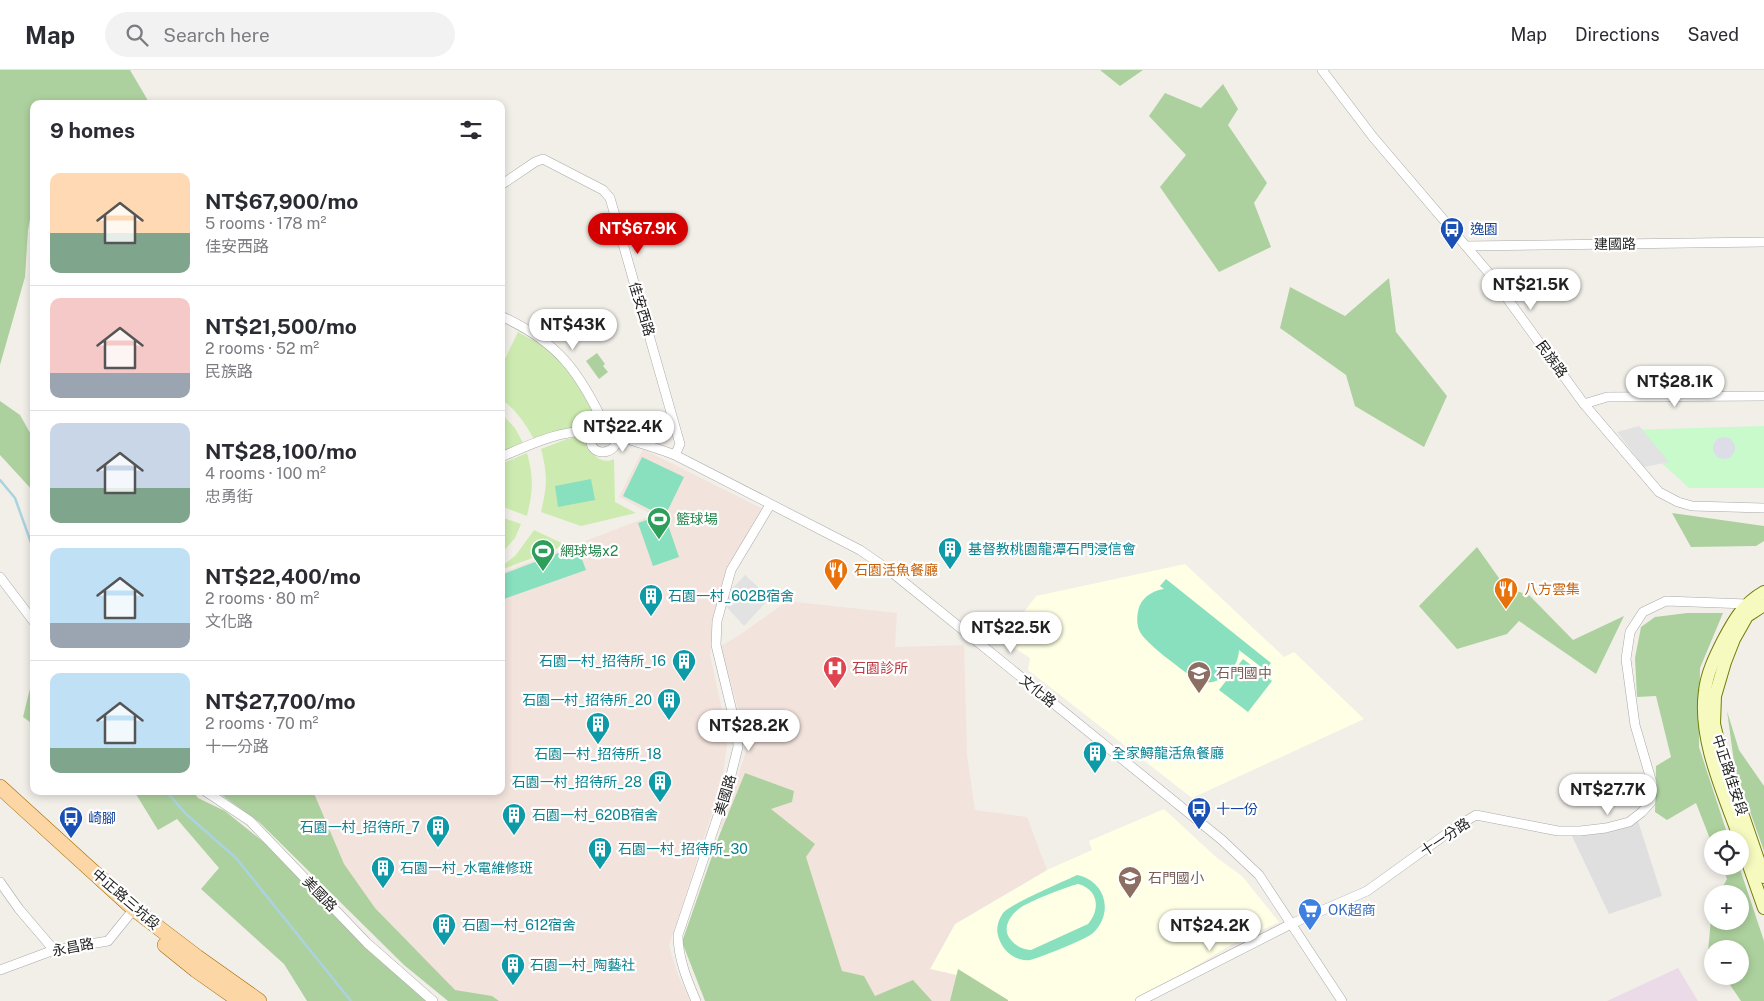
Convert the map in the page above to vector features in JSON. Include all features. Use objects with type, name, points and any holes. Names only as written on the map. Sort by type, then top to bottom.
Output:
[{"type":"main road","points":[[1747,610],[1764,592]]},
{"type":"main road","points":[[1747,610],[1764,605]]},
{"type":"main road","name":"中正路佳安段","points":[[1737,830],[1713,763],[1704,723],[1704,691],[1712,663],[1730,627],[1747,610]]},
{"type":"main road","name":"中正路佳安段","points":[[1747,610],[1725,662],[1715,696],[1714,724],[1720,750],[1764,877]]},
{"type":"main road","name":"中正路三坑段","points":[[0,787],[132,913],[173,939],[259,1001]]},
{"type":"main road","name":"中正路三坑段","points":[[0,798],[196,970],[240,1001]]},
{"type":"main road","name":"中正路佳安段","points":[[1749,865],[1764,908]]},
{"type":"street","name":"民族路","points":[[1322,70],[1373,137],[1488,272],[1584,404],[1659,492],[1678,502],[1692,506],[1764,508]]},
{"type":"street","name":"佳安西路","points":[[505,182],[543,158],[603,190],[610,198],[680,444],[675,455]]},
{"type":"street","name":"建國路","points":[[1466,246],[1764,242]]},
{"type":"street","points":[[505,318],[546,341],[572,367],[590,396],[605,426],[598,427],[592,432],[590,439],[592,446],[598,452],[612,449],[616,443],[616,435]]},
{"type":"street","points":[[1584,404],[1607,397],[1764,396]]},
{"type":"street","name":"文化路","points":[[605,426],[616,435],[675,455],[860,550],[889,570],[1222,840],[1259,875],[1342,1001]]},
{"type":"street","points":[[505,456],[564,434],[583,430],[592,432]]},
{"type":"street","name":"美國路","points":[[696,1001],[678,949],[678,935],[729,783],[738,747],[737,732],[716,645],[717,621],[731,570],[770,505]]},
{"type":"street","points":[[0,577],[30,617]]},
{"type":"street","name":"十一分路","points":[[1140,1001],[1291,924],[1367,891],[1456,827],[1476,815],[1558,830],[1580,831],[1606,828],[1630,822],[1651,802],[1652,783],[1635,725],[1626,659],[1630,632],[1643,612],[1666,601],[1747,610]]},
{"type":"street","name":"美國路","points":[[211,795],[250,820],[367,943],[433,1001]]},
{"type":"street","points":[[0,882],[19,909],[54,950]]},
{"type":"street","name":"永昌路","points":[[0,970],[54,950],[108,941],[132,913]]},
{"type":"shaded area","points":[[1639,426],[1669,462],[1644,467],[1617,432]]},
{"type":"shaded area","points":[[1724,437],[1732,440],[1735,448],[1732,456],[1724,459],[1716,456],[1713,448],[1716,440]]},
{"type":"shaded area","points":[[643,449],[763,509],[728,567],[718,603],[710,655],[728,737],[722,782],[669,946],[678,975],[690,1001],[458,1001],[345,883],[311,795],[505,795],[505,571],[653,515],[619,497]]},
{"type":"shaded area","name":"石門國中","points":[[1185,564],[1284,657],[1294,652],[1364,719],[1192,798],[1028,670],[1030,658],[1003,640],[1036,596]]},
{"type":"shaded area","points":[[745,575],[770,598],[744,626],[724,604],[727,594]]},
{"type":"shaded area","points":[[787,601],[897,613],[895,647],[964,645],[967,755],[975,810],[1027,817],[1047,870],[955,924],[930,969],[956,975],[955,1001],[841,1001],[793,875],[720,828],[748,746],[721,646]]},
{"type":"shaded area","name":"石門國小","points":[[1164,809],[1217,858],[1242,876],[1279,922],[1231,945],[1136,1001],[998,1001],[956,975],[930,969],[955,924],[1047,870],[1092,850],[1089,841]]},
{"type":"shaded area","points":[[1638,821],[1662,896],[1609,914],[1571,834],[1603,833]]},
{"type":"shaded area","points":[[1678,968],[1698,1001],[1607,1001]]},
{"type":"green space","points":[[0,70],[130,70],[148,100],[30,100],[30,219],[25,277],[0,365]]},
{"type":"green space","points":[[1100,70],[1143,70],[1120,86]]},
{"type":"green space","points":[[1223,84],[1238,109],[1228,125],[1267,183],[1254,203],[1271,247],[1219,272],[1160,187],[1186,155],[1149,116],[1165,93],[1201,108]]},
{"type":"green space","points":[[1389,278],[1396,332],[1447,396],[1424,447],[1355,406],[1346,375],[1280,328],[1290,287],[1345,316]]},
{"type":"green space","points":[[518,332],[545,347],[563,363],[578,383],[600,427],[535,441],[525,424],[505,402],[505,359]]},
{"type":"green space","points":[[597,353],[608,372],[599,379],[586,361]]},
{"type":"green space","points":[[0,401],[20,415],[30,433],[30,488],[0,455]]},
{"type":"green space","points":[[505,417],[515,428],[524,445],[505,452]]},
{"type":"green space","points":[[1764,426],[1764,488],[1689,488],[1626,430]]},
{"type":"green space","points":[[583,436],[587,438],[586,446],[598,458],[605,461],[614,459],[615,502],[636,513],[581,526],[541,512],[546,481],[541,449],[567,439]]},
{"type":"green space","points":[[527,453],[532,484],[527,516],[505,508],[505,462]]},
{"type":"green space","points":[[642,457],[684,477],[665,516],[679,557],[653,566],[638,523],[661,515],[623,496]]},
{"type":"green space","points":[[591,479],[595,500],[558,507],[555,486]]},
{"type":"green space","points":[[1672,513],[1764,526],[1764,541],[1756,546],[1691,547]]},
{"type":"green space","points":[[505,518],[521,524],[515,538],[505,549]]},
{"type":"green space","points":[[534,530],[566,545],[505,568],[505,564],[516,555]]},
{"type":"green space","name":"網球場x2","points":[[577,546],[586,570],[505,599],[505,573]]},
{"type":"green space","points":[[1477,547],[1506,588],[1529,595],[1573,640],[1624,616],[1596,674],[1519,621],[1507,634],[1457,649],[1419,606]]},
{"type":"green space","points":[[1166,579],[1271,663],[1265,670],[1239,650],[1238,658],[1230,672],[1218,680],[1202,682],[1194,679],[1148,642],[1139,630],[1137,623],[1140,606],[1148,595],[1164,589],[1160,586]]},
{"type":"green space","points":[[1687,613],[1723,613],[1700,668],[1699,747],[1726,830],[1707,830],[1696,803],[1667,820],[1655,812],[1656,766],[1671,757],[1656,696],[1637,697],[1635,658],[1641,627],[1655,617]]},
{"type":"green space","points":[[1243,659],[1272,681],[1248,712],[1219,690]]},
{"type":"green space","points":[[30,688],[30,722],[23,717]]},
{"type":"green space","points":[[1727,711],[1739,750],[1764,786],[1764,851],[1735,769]]},
{"type":"green space","points":[[745,773],[794,791],[792,802],[771,809],[815,844],[806,857],[842,971],[864,976],[875,996],[913,980],[932,1001],[705,1001],[682,942],[719,836]]},
{"type":"green space","points":[[136,795],[196,795],[198,798],[225,811],[271,848],[428,1001],[307,1001],[284,964],[201,889],[219,868],[177,819],[158,830]]},
{"type":"green space","points":[[222,795],[315,795],[344,864],[375,908],[455,990],[492,996],[499,1001],[448,1001],[404,965],[259,822]]},
{"type":"green space","points":[[1077,875],[1087,878],[1095,884],[1104,899],[1105,907],[1100,925],[1089,936],[1035,959],[1022,960],[1010,954],[1002,945],[997,933],[999,921],[1003,913],[1025,899]],"holes":[[[1078,884],[1085,887],[1093,895],[1096,906],[1095,912],[1088,924],[1031,950],[1015,944],[1008,936],[1008,922],[1020,908],[1040,898]]]},
{"type":"green space","points":[[1725,875],[1742,875],[1745,885],[1724,885],[1727,879]]},
{"type":"green space","points":[[1749,896],[1764,941],[1764,1001],[1741,1001],[1730,985],[1749,985],[1749,940],[1709,940],[1710,930],[1749,930]]},
{"type":"green space","points":[[958,969],[1008,1000],[1008,1001],[950,1001]]},
{"type":"waterway","points":[[0,480],[15,498],[30,540]]},
{"type":"waterway","points":[[169,795],[186,814],[236,858],[351,1001]]},
{"type":"place","name":"逸園","points":[[1452,250]]},
{"type":"place","name":"籃球場","points":[[659,540]]},
{"type":"place","name":"基督教桃園龍潭石門浸信會","points":[[950,570]]},
{"type":"place","name":"網球場x2","points":[[543,572]]},
{"type":"place","name":"石園活魚餐廳","points":[[836,591]]},
{"type":"place","name":"八方雲集","points":[[1506,610]]},
{"type":"place","name":"石園一村_602B宿舍","points":[[651,617]]},
{"type":"place","name":"石園一村_招待所_16","points":[[684,682]]},
{"type":"place","name":"石園診所","points":[[835,689]]},
{"type":"place","name":"石門國中","points":[[1199,694]]},
{"type":"place","name":"石園一村_招待所_20","points":[[669,721]]},
{"type":"place","name":"石園一村_招待所_18","points":[[598,745]]},
{"type":"place","name":"全家鱘龍活魚餐廳","points":[[1095,774]]},
{"type":"place","name":"石園一村_招待所_28","points":[[660,803]]},
{"type":"place","name":"十一份","points":[[1199,830]]},
{"type":"place","name":"石園一村_620B宿舍","points":[[514,836]]},
{"type":"place","name":"崎腳","points":[[71,839]]},
{"type":"place","name":"石園一村_招待所_7","points":[[438,848]]},
{"type":"place","name":"石園一村_招待所_30","points":[[600,870]]},
{"type":"place","name":"石園一村_水電維修班","points":[[383,889]]},
{"type":"place","name":"石門國小","points":[[1130,899]]},
{"type":"place","name":"OK超商","points":[[1310,931]]},
{"type":"place","name":"石園一村_612宿舍","points":[[444,946]]},
{"type":"place","name":"石園一村_陶藝社","points":[[513,986]]}]
